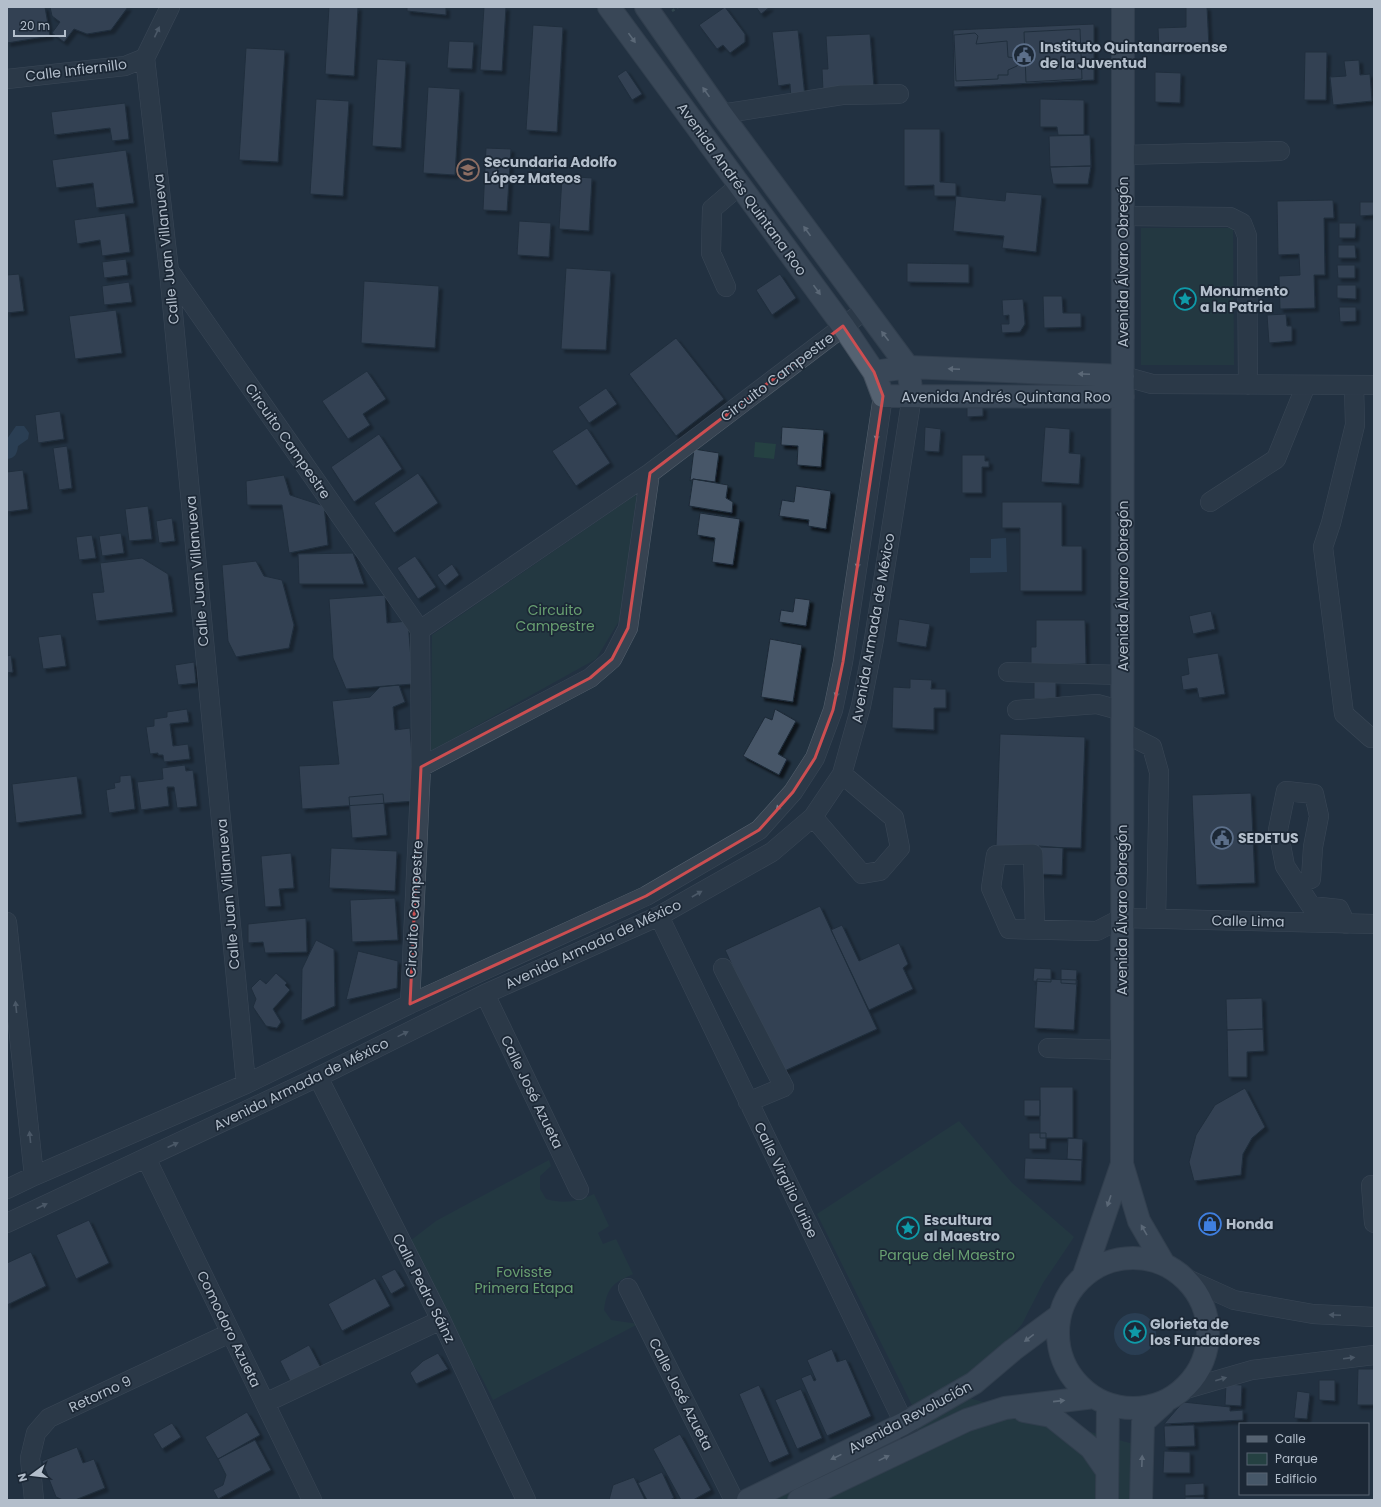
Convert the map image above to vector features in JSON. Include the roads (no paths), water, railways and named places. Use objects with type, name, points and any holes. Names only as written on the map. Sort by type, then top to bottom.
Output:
[{"type":"main road","name":"Avenida Andrés Quintana Roo","points":[[609,7],[843,326],[874,372],[882,396],[1123,397]]},
{"type":"main road","name":"Avenida Andrés Quintana Roo","points":[[646,7],[721,114],[908,367]]},
{"type":"main road","name":"Avenida Álvaro Obregón","points":[[1123,7],[1122,1164],[1139,1221],[1164,1264]]},
{"type":"main road","name":"Avenida Andrés Quintana Roo","points":[[874,372],[908,367],[1123,376]]},
{"type":"main road","name":"Avenida Armada de México","points":[[908,367],[912,396]]},
{"type":"main road","name":"Avenida Álvaro Obregón","points":[[1084,1275],[1122,1164]]},
{"type":"main road","name":"Avenida Álvaro Obregón","points":[[1101,1401],[1076,1382],[1063,1362],[1058,1338],[1060,1315],[1069,1293],[1084,1275],[1102,1264],[1122,1258],[1143,1258],[1164,1264],[1185,1278],[1200,1298],[1208,1322],[1207,1347],[1199,1370],[1174,1396],[1143,1422],[1141,1500]]},
{"type":"main road","name":"Avenida Revolución","points":[[748,1500],[903,1424],[974,1384],[1013,1350],[1060,1315]]},
{"type":"main road","points":[[1107,1500],[1101,1401],[1127,1408],[1147,1408],[1174,1396]]},
{"type":"main road","name":"Avenida Revolución","points":[[799,1500],[967,1420],[1005,1408],[1101,1401]]},
{"type":"main road","points":[[1005,1408],[1051,1416],[1091,1448],[1106,1471]]},
{"type":"street","points":[[145,58],[170,7]]},
{"type":"street","name":"Calle Infiernillo","points":[[7,79],[126,66],[145,58]]},
{"type":"street","name":"Calle Juan Villanueva","points":[[145,58],[169,271],[246,1084]]},
{"type":"street","points":[[721,114],[842,95],[899,94]]},
{"type":"street","points":[[1123,155],[1280,151]]},
{"type":"street","points":[[726,287],[711,253],[712,209],[740,185]]},
{"type":"street","points":[[1123,216],[1230,217],[1242,223],[1247,236],[1248,385]]},
{"type":"street","name":"Circuito Campestre","points":[[169,271],[420,630],[421,767],[410,1004]]},
{"type":"street","name":"Circuito Campestre","points":[[420,630],[650,473],[866,310]]},
{"type":"street","name":"Avenida Andrés Quintana Roo","points":[[1123,376],[1152,384],[1306,386],[1374,385]]},
{"type":"street","name":"Avenida Andrés Quintana Roo","points":[[1123,397],[1152,384]]},
{"type":"street","points":[[1354,385],[1355,425],[1331,523],[1323,546],[1344,714],[1371,738],[1374,738]]},
{"type":"street","points":[[1210,502],[1276,459],[1306,386]]},
{"type":"street","name":"Avenida Armada de México","points":[[7,1186],[34,1176],[246,1084],[410,1004],[646,896],[759,830],[793,792],[815,758],[833,710],[843,662],[882,396]]},
{"type":"street","name":"Avenida Armada de México","points":[[7,1223],[318,1077],[485,994],[659,916],[772,852],[813,817],[842,774],[861,706],[874,639],[912,396]]},
{"type":"street","points":[[421,767],[590,678],[612,659],[628,628],[650,473]]},
{"type":"street","points":[[1008,672],[1123,675]]},
{"type":"street","points":[[1016,710],[1097,704],[1123,721],[1152,747],[1159,772],[1156,919]]},
{"type":"street","points":[[813,817],[862,874],[880,871],[900,848],[894,818],[842,774]]},
{"type":"street","points":[[1298,884],[1311,906],[1339,909],[1346,924]]},
{"type":"street","name":"Calle Virgilio Uribe","points":[[659,916],[903,1424],[914,1444]]},
{"type":"street","points":[[1035,929],[1097,932],[1122,918]]},
{"type":"street","name":"Calle Lima","points":[[1122,918],[1374,924]]},
{"type":"street","points":[[7,922],[9,963],[34,1176]]},
{"type":"street","points":[[723,968],[784,1087],[748,1102]]},
{"type":"street","name":"Calle José Azueta","points":[[485,994],[579,1190]]},
{"type":"street","points":[[1048,1048],[1122,1050]]},
{"type":"street","name":"Calle Pedro Sáinz","points":[[318,1077],[441,1320],[526,1500]]},
{"type":"street","name":"Comodoro Azueta","points":[[146,1158],[312,1500]]},
{"type":"street","points":[[1374,1186],[1370,1185],[1374,1224]]},
{"type":"street","points":[[1185,1278],[1234,1300],[1313,1314],[1374,1317]]},
{"type":"street","name":"Calle José Azueta","points":[[628,1288],[734,1500]]},
{"type":"street","points":[[265,1403],[441,1320]]},
{"type":"street","name":"Retorno 9","points":[[34,1500],[30,1458],[36,1433],[49,1418],[230,1333]]},
{"type":"street","points":[[1174,1396],[1252,1370],[1374,1355]]},
{"type":"water","points":[[16,426],[24,426],[29,433],[28,439],[18,446],[14,457],[7,459],[7,439]]},
{"type":"water","points":[[1006,538],[1007,572],[970,573],[970,558],[991,558],[991,539]]},
{"type":"water","points":[[1135,1313],[1150,1319],[1156,1334],[1150,1349],[1135,1355],[1120,1349],[1114,1334],[1120,1319]]},
{"type":"place","name":"Instituto Quintanarroense de la Juventud","points":[[1024,55]]},
{"type":"place","name":"Secundaria Adolfo López Mateos","points":[[468,170]]},
{"type":"place","name":"Monumento a la Patria","points":[[1185,299]]},
{"type":"place","name":"SEDETUS","points":[[1222,838]]},
{"type":"place","name":"Honda","points":[[1210,1224]]},
{"type":"place","name":"Escultura al Maestro","points":[[908,1228]]},
{"type":"place","name":"Glorieta de los Fundadores","points":[[1135,1332]]},
{"type":"park label","name":"Parque del Maestro","points":[[947,1255]]},
{"type":"park label","name":"Fovisste Primera Etapa","points":[[524,1280]]}]
